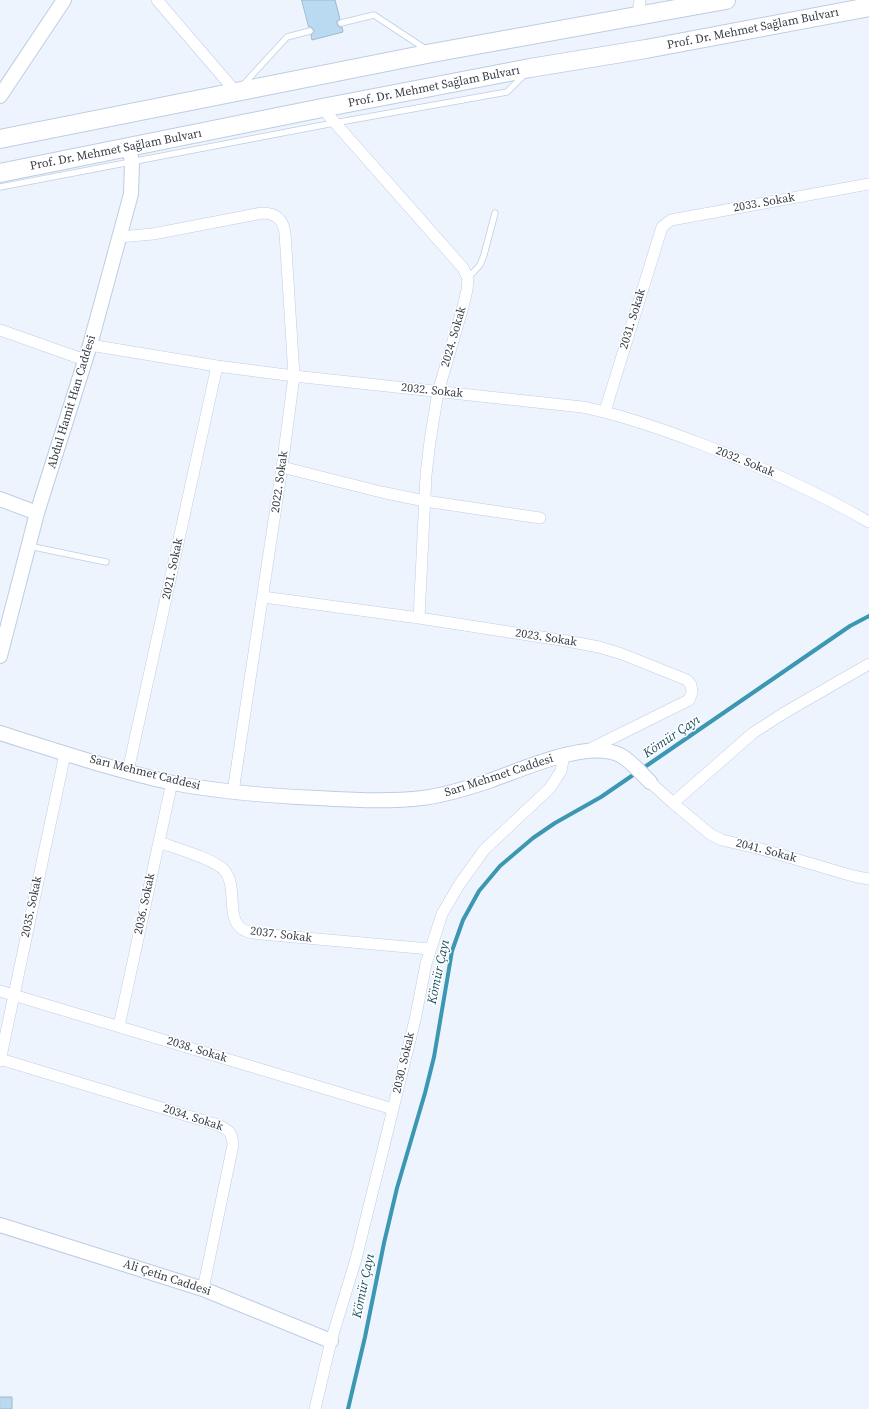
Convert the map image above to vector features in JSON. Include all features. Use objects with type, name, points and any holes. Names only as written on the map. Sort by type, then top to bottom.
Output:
[{"type":"highway","points":[[0,140],[432,53],[639,8],[726,0]]},
{"type":"highway","name":"Prof. Dr. Mehmet Sağlam Bulvarı","points":[[0,173],[130,155],[322,108],[530,68],[869,7]]},
{"type":"street","points":[[0,96],[64,0]]},
{"type":"street","points":[[157,0],[236,92]]},
{"type":"street","points":[[322,108],[463,268],[468,278]]},
{"type":"street","name":"Abdul Hamit Han Caddesi","points":[[0,656],[37,512],[90,345],[131,194],[130,155]]},
{"type":"street","name":"2033. Sokak","points":[[662,227],[671,220],[869,184]]},
{"type":"street","points":[[90,345],[217,366],[294,376],[285,233],[283,224],[278,218],[271,213],[262,212],[153,234],[119,237]]},
{"type":"street","name":"2031. Sokak","points":[[605,411],[662,227]]},
{"type":"street","name":"2024. Sokak","points":[[419,618],[425,500],[430,441],[438,392],[463,307],[468,278]]},
{"type":"street","points":[[0,330],[85,360]]},
{"type":"street","name":"2021. Sokak","points":[[128,772],[217,366]]},
{"type":"street","name":"2032. Sokak","points":[[294,376],[582,407],[605,411],[633,419],[747,462],[846,508],[869,522]]},
{"type":"street","name":"2022. Sokak","points":[[233,792],[263,597],[294,376]]},
{"type":"street","points":[[282,467],[381,492],[540,518]]},
{"type":"street","points":[[0,499],[37,512]]},
{"type":"street","name":"2023. Sokak","points":[[263,597],[419,618],[599,647],[670,672],[687,680],[691,685],[692,692],[689,700],[586,751]]},
{"type":"street","points":[[673,803],[753,733],[784,713],[869,664]]},
{"type":"street","name":"Sarı Mehmet Caddesi","points":[[0,733],[128,772],[172,782],[233,792],[367,800],[423,798],[468,788],[534,764],[564,755],[586,751],[611,752],[620,755],[629,762],[673,803]]},
{"type":"street","name":"2035. Sokak","points":[[0,1060],[66,754]]},
{"type":"street","name":"2030. Sokak","points":[[315,1409],[332,1342],[356,1259],[394,1109],[430,949],[442,914],[459,885],[484,850],[550,788],[561,771],[564,755]]},
{"type":"street","name":"2036. Sokak","points":[[119,1026],[172,782]]},
{"type":"street","name":"2041. Sokak","points":[[673,803],[710,834],[722,840],[853,876],[869,879]]},
{"type":"street","name":"2037. Sokak","points":[[159,842],[205,860],[223,870],[229,877],[235,918],[242,930],[261,934],[430,949]]},
{"type":"street","name":"2038. Sokak","points":[[0,991],[394,1109]]},
{"type":"street","name":"2034. Sokak","points":[[0,1060],[218,1125],[227,1129],[232,1135],[233,1145],[203,1289]]},
{"type":"street","name":"Ali Çetin Caddesi","points":[[0,1225],[203,1289],[332,1342]]},
{"type":"lane","points":[[341,23],[374,15],[432,53]]},
{"type":"lane","points":[[236,92],[287,37],[310,31]]},
{"type":"lane","points":[[0,187],[130,155],[334,123],[507,92],[530,68]]},
{"type":"lane","points":[[468,278],[480,265],[495,213]]},
{"type":"lane","points":[[28,546],[106,562]]},
{"type":"building","points":[[302,0],[335,0],[340,19],[337,21],[337,24],[339,27],[342,27],[343,32],[312,40],[311,35],[314,30],[309,27]]},
{"type":"building","points":[[0,1397],[12,1397],[12,1409],[0,1409]]},
{"type":"waterway","name":"Kömür Çayı","points":[[348,1409],[397,1188],[434,1057],[452,951],[463,920],[479,891],[500,866],[533,838],[555,823],[601,797],[850,626],[869,616]]}]
